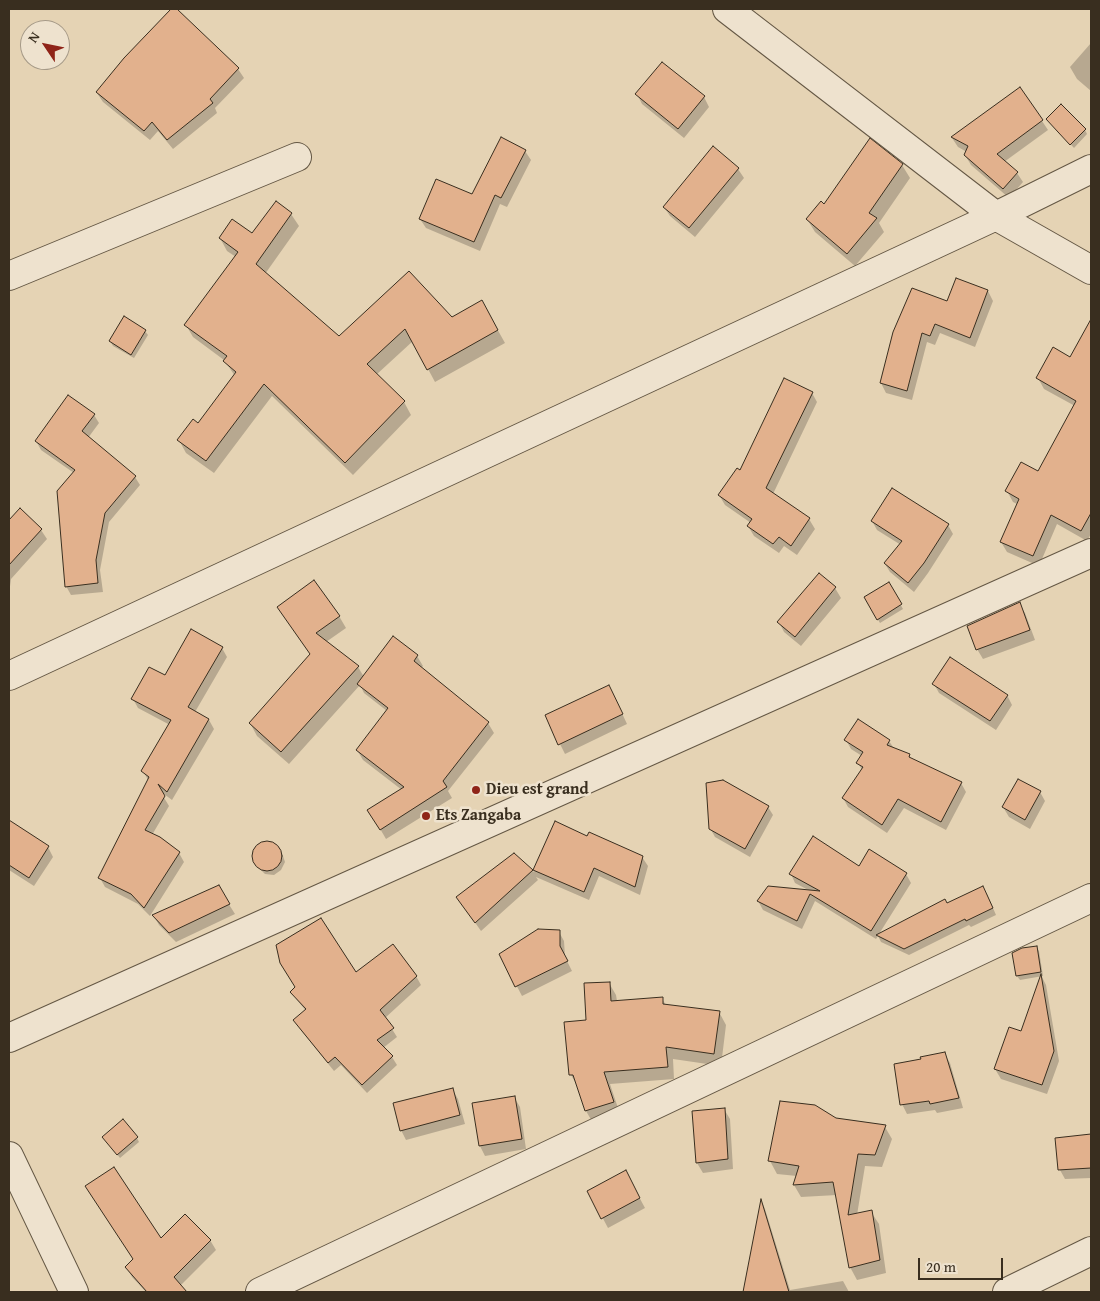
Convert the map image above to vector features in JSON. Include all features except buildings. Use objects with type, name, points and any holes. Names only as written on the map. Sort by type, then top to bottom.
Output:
[{"type":"street","points":[[727,9],[996,216],[1091,270]]},
{"type":"street","points":[[9,276],[297,157]]},
{"type":"street","points":[[9,676],[996,216],[1091,169]]},
{"type":"street","points":[[9,1038],[1091,553]]},
{"type":"street","points":[[260,1292],[1091,898]]},
{"type":"street","points":[[9,1156],[74,1292]]},
{"type":"street","points":[[1007,1292],[1091,1251]]},
{"type":"place","name":"Dieu est grand","points":[[476,790]]},
{"type":"place","name":"Ets Zangaba","points":[[426,816]]}]
